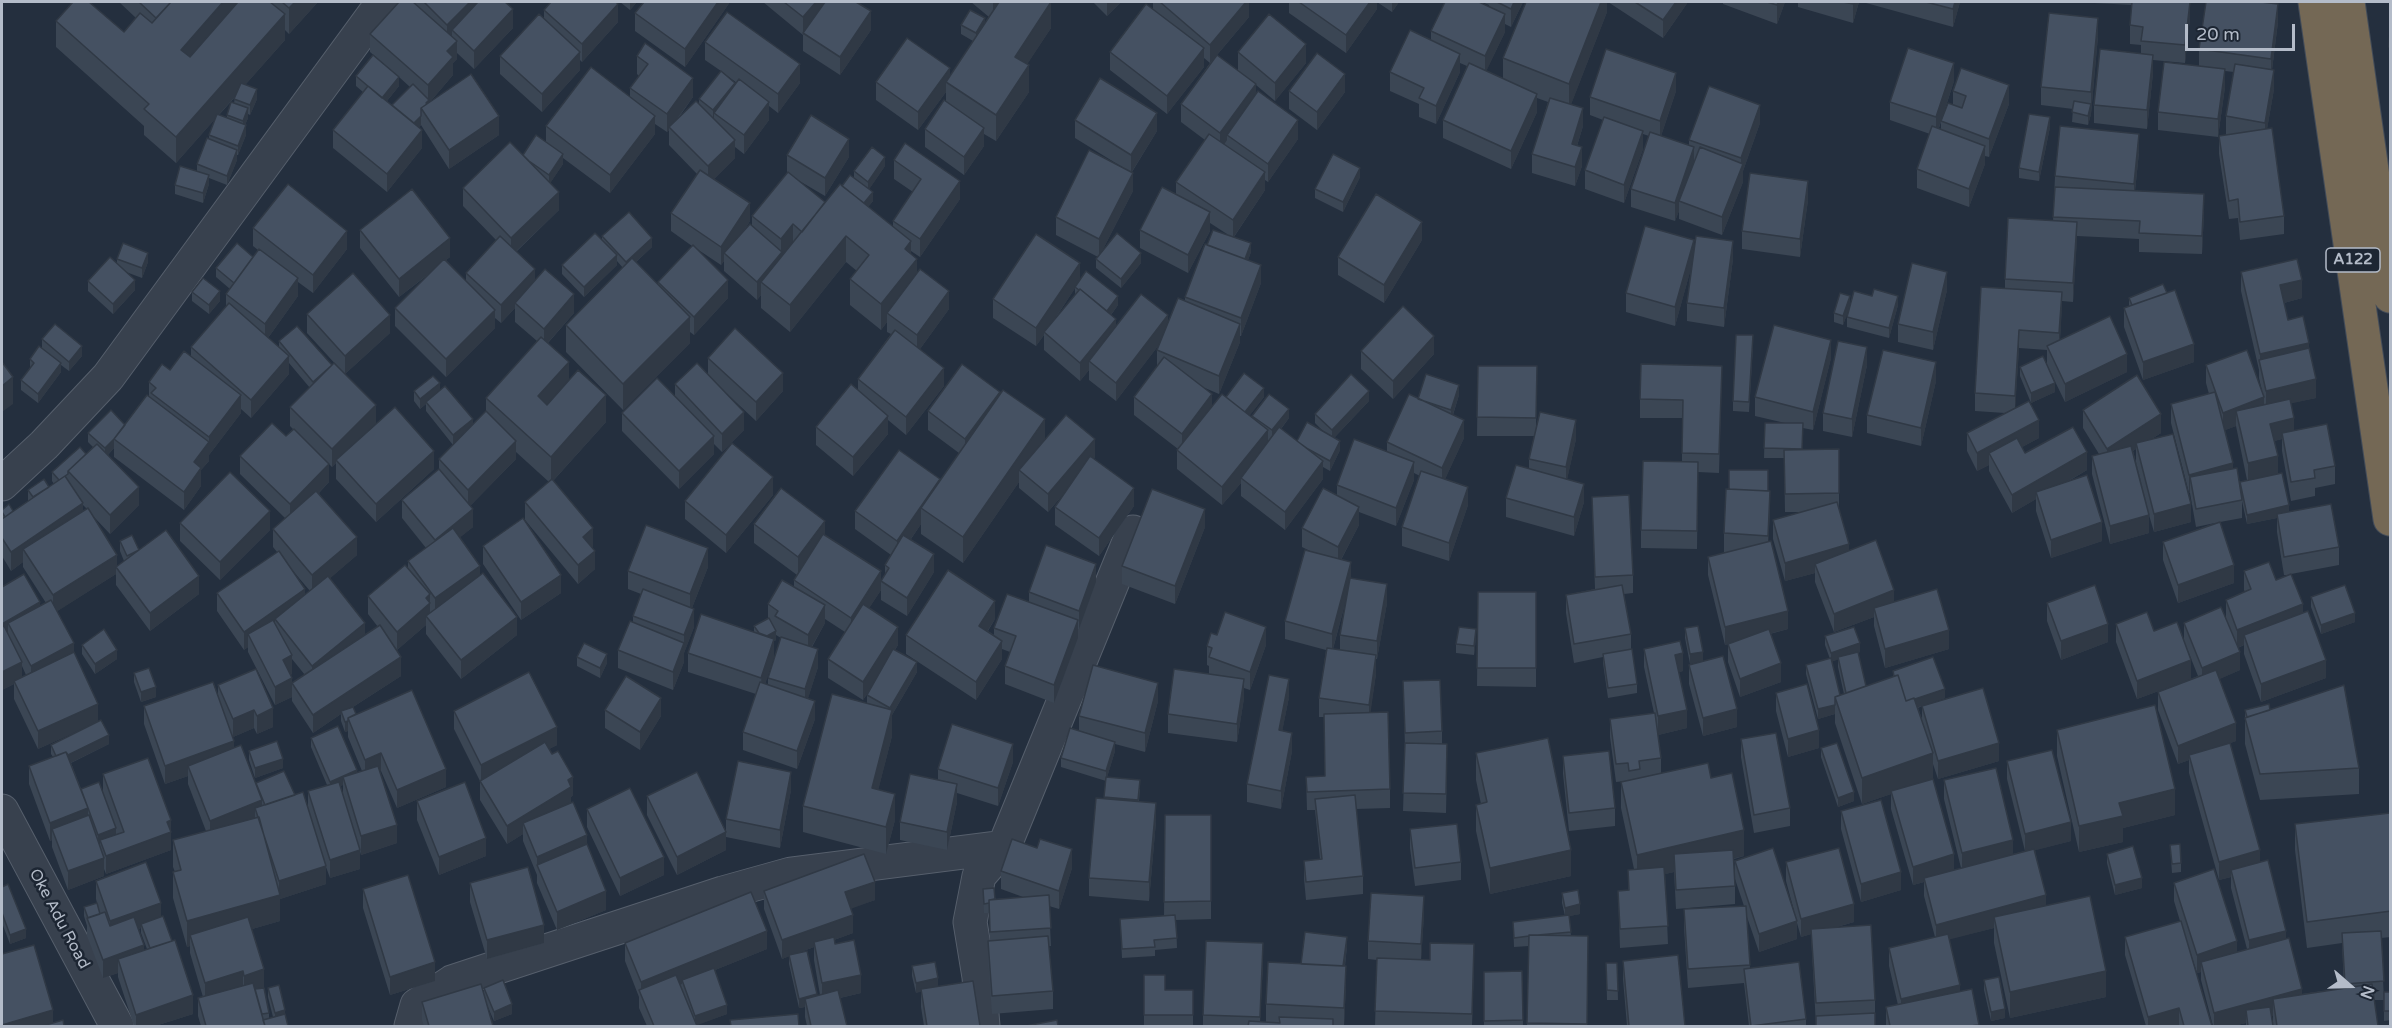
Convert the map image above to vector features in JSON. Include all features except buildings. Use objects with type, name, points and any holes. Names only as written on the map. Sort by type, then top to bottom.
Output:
[{"type":"highway","name":"A122","points":[[2315,2],[2391,519]]},
{"type":"highway","name":"A122","points":[[2348,2],[2391,296]]},
{"type":"street","points":[[2,484],[44,445],[108,377],[383,2]]},
{"type":"street","points":[[983,1026],[979,977],[970,922],[979,876],[1004,847],[1133,532]]},
{"type":"street","name":"Oke Adu Road","points":[[2,812],[117,1026]]},
{"type":"street","points":[[411,1026],[417,1005],[452,982],[723,893],[791,874],[1004,847]]}]
